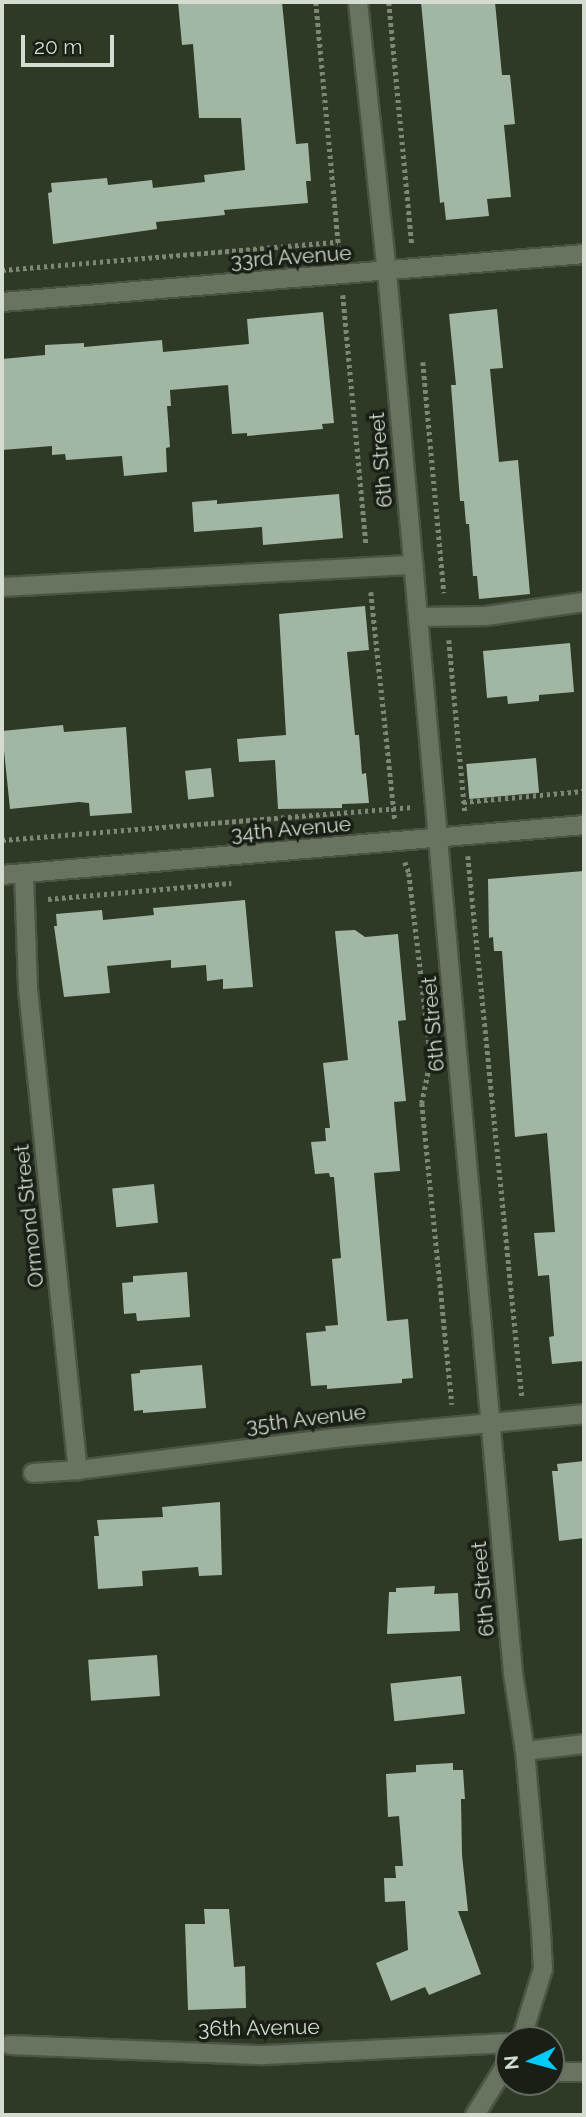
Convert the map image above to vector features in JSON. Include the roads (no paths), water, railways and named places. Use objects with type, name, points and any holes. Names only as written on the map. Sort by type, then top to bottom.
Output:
[{"type":"street","name":"6th Street","points":[[358,2],[387,272],[440,839],[513,1673],[525,1751],[543,1969],[525,2026]]},
{"type":"street","name":"33rd Avenue","points":[[2,302],[584,254]]},
{"type":"street","points":[[2,587],[413,565]]},
{"type":"street","points":[[418,617],[486,616],[584,602]]},
{"type":"street","name":"34th Avenue","points":[[2,875],[400,843],[584,825]]},
{"type":"street","name":"Ormond Street","points":[[24,873],[29,989],[78,1470]]},
{"type":"street","name":"35th Avenue","points":[[33,1472],[78,1470],[454,1426],[584,1414]]},
{"type":"street","points":[[525,1751],[584,1744]]},
{"type":"street","name":"36th Avenue","points":[[10,2045],[264,2055],[495,2044]]},
{"type":"street","points":[[565,2072],[584,2072]]},
{"type":"street","points":[[475,2115],[495,2085]]}]
